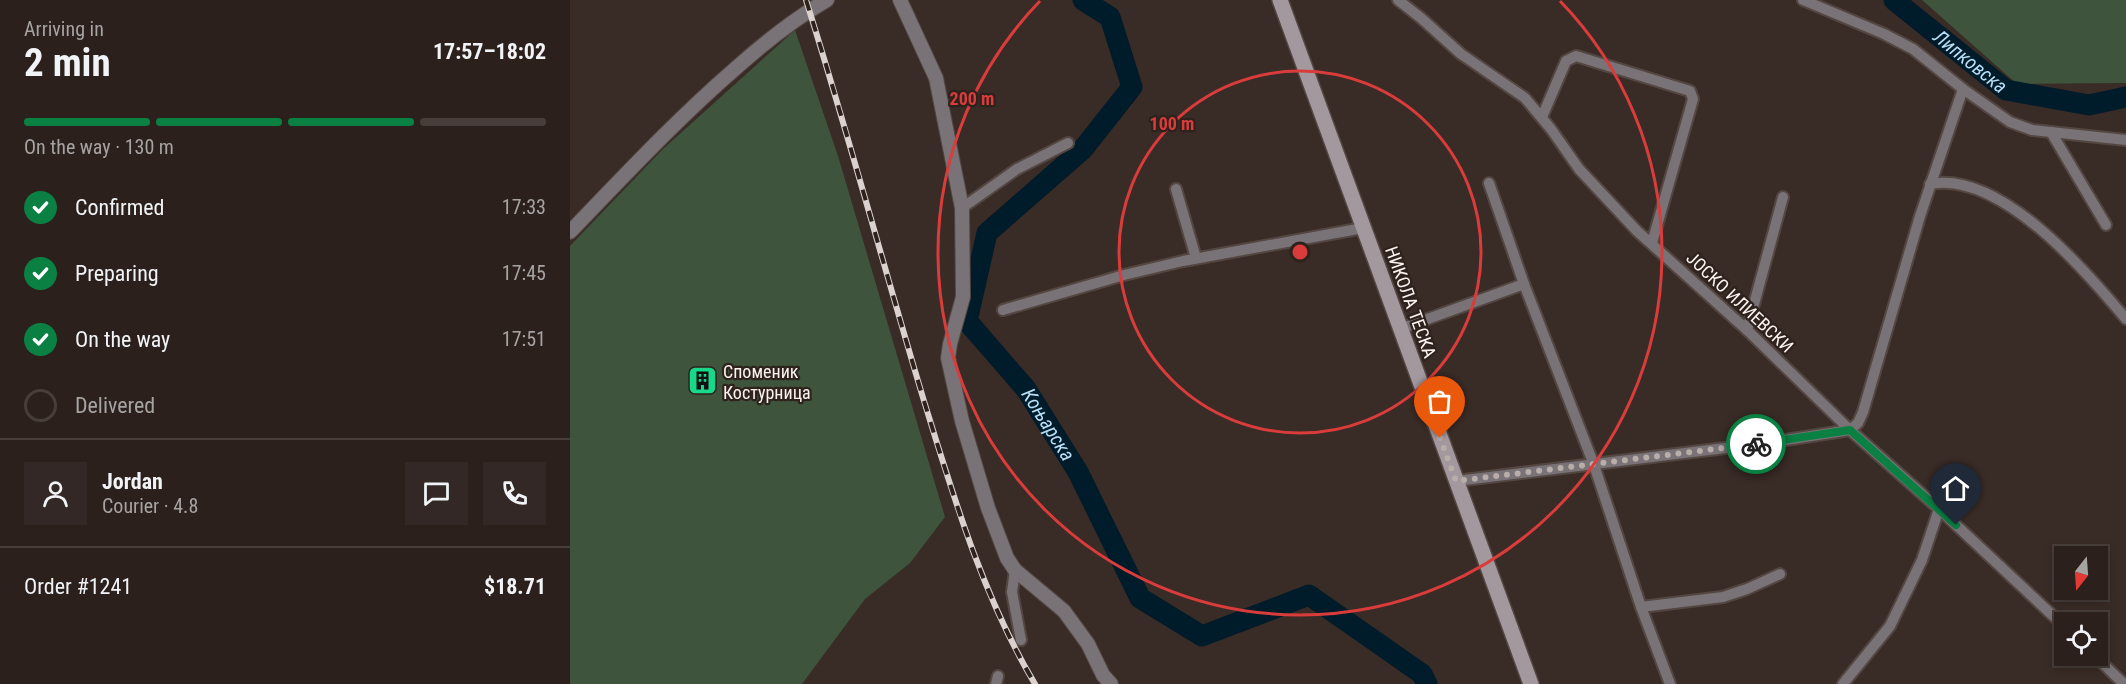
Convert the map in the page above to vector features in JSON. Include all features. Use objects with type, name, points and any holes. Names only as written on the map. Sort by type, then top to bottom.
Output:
[{"type":"main road","name":"НИКОЛА ТЕСКА","points":[[1280,0],[1531,684]]},
{"type":"street","points":[[570,232],[695,103],[760,47],[807,11],[827,0]]},
{"type":"street","points":[[900,0],[936,78],[962,208],[963,297],[948,358],[962,421],[988,508],[1007,558],[1015,570],[1064,610],[1088,644],[1099,670],[1111,684]]},
{"type":"street","name":"ЈОСКО ИЛИЕВСКИ","points":[[1398,0],[1461,54],[1525,98],[1589,180],[1637,231],[1747,330],[1850,430],[2054,617]]},
{"type":"street","points":[[1803,0],[1884,34],[1913,49],[1963,89],[2010,122],[2051,132],[2126,140]]},
{"type":"street","points":[[1542,117],[1566,61],[1570,57],[1576,56],[1690,91],[1693,99],[1652,243]]},
{"type":"street","points":[[1456,481],[1776,442],[1850,430],[1858,423],[1863,412],[1930,184],[1963,89]]},
{"type":"street","points":[[2051,132],[2106,225]]},
{"type":"street","points":[[962,208],[1017,169],[1068,143]]},
{"type":"street","points":[[1930,184],[1945,181],[1980,189],[2003,203],[2047,234],[2126,319]]},
{"type":"street","points":[[1489,183],[1524,284],[1594,465],[1641,607],[1670,684]]},
{"type":"street","points":[[1176,189],[1196,258]]},
{"type":"street","points":[[1747,330],[1783,197]]},
{"type":"street","points":[[1003,310],[1124,274],[1196,258],[1363,228]]},
{"type":"street","points":[[1400,328],[1524,284]]},
{"type":"street","points":[[1843,684],[1890,626],[1922,560],[1939,509]]},
{"type":"street","points":[[1015,570],[1012,592],[1021,640]]},
{"type":"street","points":[[1641,607],[1723,597],[1780,574]]},
{"type":"street","points":[[2105,666],[2124,684]]},
{"type":"green space","points":[[1922,0],[2126,0],[2126,83],[2017,84]]},
{"type":"green space","points":[[795,30],[838,156],[945,517],[910,563],[865,599],[802,684],[570,684],[570,246],[663,149]]},
{"type":"waterway","name":"Коњарска","points":[[1083,0],[1110,17],[1132,87],[1083,149],[987,233],[967,321],[1026,389],[1078,472],[1140,598],[1202,636],[1309,595],[1422,674],[1427,684]]},
{"type":"waterway","name":"Липковска","points":[[1894,0],[2006,90],[2089,105],[2126,97]]},
{"type":"railway","points":[[806,0],[924,401],[971,546],[1000,617],[1035,684]]},
{"type":"way so far","points":[[1440,438],[1456,481],[1756,444]]},
{"type":"place","name":"Споменик Костурница","points":[[702,381]]},
{"type":"route","points":[[1756,444],[1850,430],[1956,525]]}]
